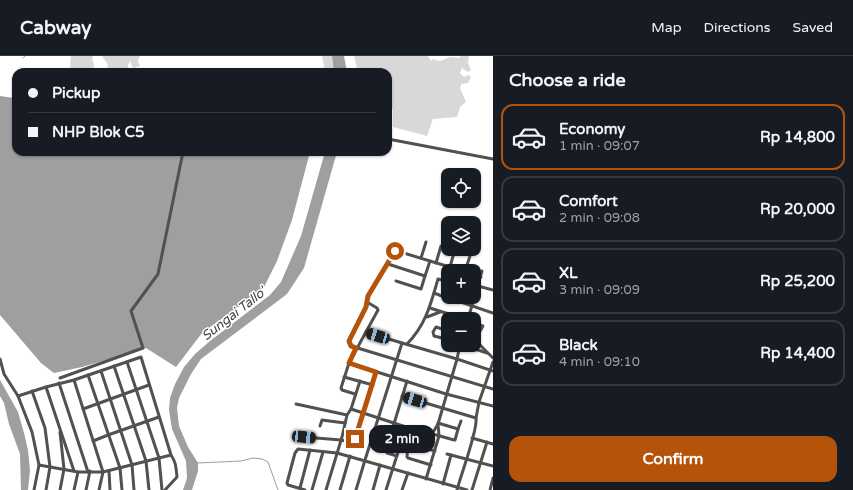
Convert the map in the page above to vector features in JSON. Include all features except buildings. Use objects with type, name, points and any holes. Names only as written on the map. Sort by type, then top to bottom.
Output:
[{"type":"street","points":[[392,140],[493,159]]},
{"type":"street","points":[[60,378],[143,348],[131,311],[158,274],[182,156]]},
{"type":"street","points":[[421,258],[426,242]]},
{"type":"street","points":[[436,263],[441,246]]},
{"type":"street","points":[[441,264],[395,251],[368,296],[366,307],[349,341],[351,346],[493,389]]},
{"type":"street","points":[[467,264],[470,256]]},
{"type":"street","points":[[396,281],[423,289],[430,261]]},
{"type":"street","points":[[388,264],[426,276]]},
{"type":"street","points":[[481,277],[482,271]]},
{"type":"street","points":[[407,344],[414,338],[427,317],[438,279],[441,280]]},
{"type":"street","points":[[481,287],[493,290]]},
{"type":"street","points":[[434,293],[441,296]]},
{"type":"street","points":[[355,394],[341,389],[349,362],[378,310],[367,302]]},
{"type":"street","points":[[468,304],[493,313]]},
{"type":"street","points":[[470,312],[472,306]]},
{"type":"street","points":[[430,308],[440,312]]},
{"type":"street","points":[[427,317],[440,312]]},
{"type":"street","points":[[481,330],[483,326],[488,327]]},
{"type":"street","points":[[441,328],[436,327],[433,332],[434,336],[441,338]]},
{"type":"street","points":[[366,332],[492,370]]},
{"type":"street","points":[[414,338],[414,346]]},
{"type":"street","points":[[356,490],[402,343]]},
{"type":"street","points":[[481,346],[493,358]]},
{"type":"street","points":[[481,351],[488,353]]},
{"type":"street","points":[[426,479],[439,436],[438,424],[458,352]]},
{"type":"street","points":[[18,396],[59,383],[72,381],[141,357],[171,456],[175,460],[176,477],[165,490]]},
{"type":"street","points":[[0,359],[4,374],[18,396],[32,432],[39,465],[34,490]]},
{"type":"street","points":[[127,362],[159,458],[162,490]]},
{"type":"street","points":[[349,362],[446,394],[493,406]]},
{"type":"street","points":[[457,489],[472,438],[479,402],[484,386],[492,370],[493,362]]},
{"type":"street","points":[[114,366],[146,461],[149,490]]},
{"type":"street","points":[[101,371],[132,465],[134,490]]},
{"type":"street","points":[[304,437],[341,440],[354,443],[376,372]]},
{"type":"street","points":[[69,375],[83,409],[103,472],[99,490]]},
{"type":"street","points":[[88,375],[120,468],[122,490]]},
{"type":"street","points":[[344,377],[373,385]]},
{"type":"street","points":[[326,490],[347,415],[360,381]]},
{"type":"street","points":[[397,456],[387,453],[386,450],[407,381]]},
{"type":"street","points":[[59,383],[89,472],[86,490]]},
{"type":"street","points":[[83,409],[149,385]]},
{"type":"street","points":[[46,387],[76,472],[74,490]]},
{"type":"street","points":[[32,391],[45,428],[50,467],[46,490]]},
{"type":"street","points":[[402,396],[476,418]]},
{"type":"street","points":[[296,404],[347,415]]},
{"type":"street","points":[[350,409],[378,419],[455,440],[461,421]]},
{"type":"street","points":[[93,441],[108,434],[121,431],[159,417]]},
{"type":"street","points":[[320,426],[322,420],[346,423]]},
{"type":"street","points":[[438,424],[458,429]]},
{"type":"street","points":[[432,434],[438,424]]},
{"type":"street","points":[[59,427],[64,470],[60,490]]},
{"type":"street","points":[[386,490],[407,427]]},
{"type":"street","points":[[472,438],[493,444]]},
{"type":"street","points":[[472,490],[487,442]]},
{"type":"street","points":[[431,465],[408,458],[407,454],[410,446],[412,445],[435,451]]},
{"type":"street","points":[[305,490],[288,484],[287,480],[296,450],[300,449],[350,456],[457,489],[467,490]]},
{"type":"street","points":[[300,488],[310,450]]},
{"type":"street","points":[[312,490],[323,452]]},
{"type":"street","points":[[443,484],[449,455],[493,466]]},
{"type":"street","points":[[39,465],[76,472],[103,472],[171,456]]},
{"type":"street","points":[[340,490],[350,456]]},
{"type":"street","points":[[373,490],[380,465]]},
{"type":"street","points":[[109,471],[110,490]]},
{"type":"street","points":[[402,490],[408,474]]},
{"type":"street","points":[[490,490],[493,481]]},
{"type":"shaded area","points":[[71,56],[93,56],[93,68],[70,68]]},
{"type":"shaded area","points":[[102,56],[140,56],[138,61],[140,66],[134,68],[130,61],[128,68],[108,68],[107,63]]},
{"type":"shaded area","points":[[322,56],[332,56],[334,68],[324,68]]},
{"type":"shaded area","points":[[332,56],[344,56],[346,68],[334,68]]},
{"type":"shaded area","points":[[354,56],[428,56],[431,61],[433,59],[440,61],[450,57],[459,58],[461,56],[469,56],[468,63],[471,70],[468,72],[462,68],[460,73],[464,77],[468,75],[471,77],[468,83],[462,83],[460,88],[466,102],[460,107],[457,117],[433,119],[427,136],[393,127],[392,68],[357,68]]},
{"type":"shaded area","points":[[0,96],[12,98],[12,156],[309,156],[292,220],[277,261],[263,289],[202,333],[176,367],[146,348],[82,367],[54,373],[41,363],[0,315]]},
{"type":"shaded area","points":[[324,156],[336,156],[304,268],[287,294],[201,359],[191,374],[179,398],[177,408],[179,426],[188,447],[198,463],[198,471],[192,490],[183,490],[187,478],[186,461],[172,429],[169,410],[170,398],[175,384],[184,367],[195,354],[270,295],[281,282],[301,236]]},
{"type":"shaded area","points":[[0,380],[18,412],[24,433],[28,450],[30,470],[28,490],[21,490],[20,454],[9,424],[4,403],[0,396]]},
{"type":"waterway","points":[[197,463],[241,461],[253,458],[262,459],[268,462],[278,490]]},
{"type":"route","points":[[355,439],[376,372],[349,363],[356,348],[351,346],[349,341],[366,307],[368,296],[393,252],[395,251]]},
{"type":"water label","name":"Sungai Tallo'","points":[[234,314]]}]
